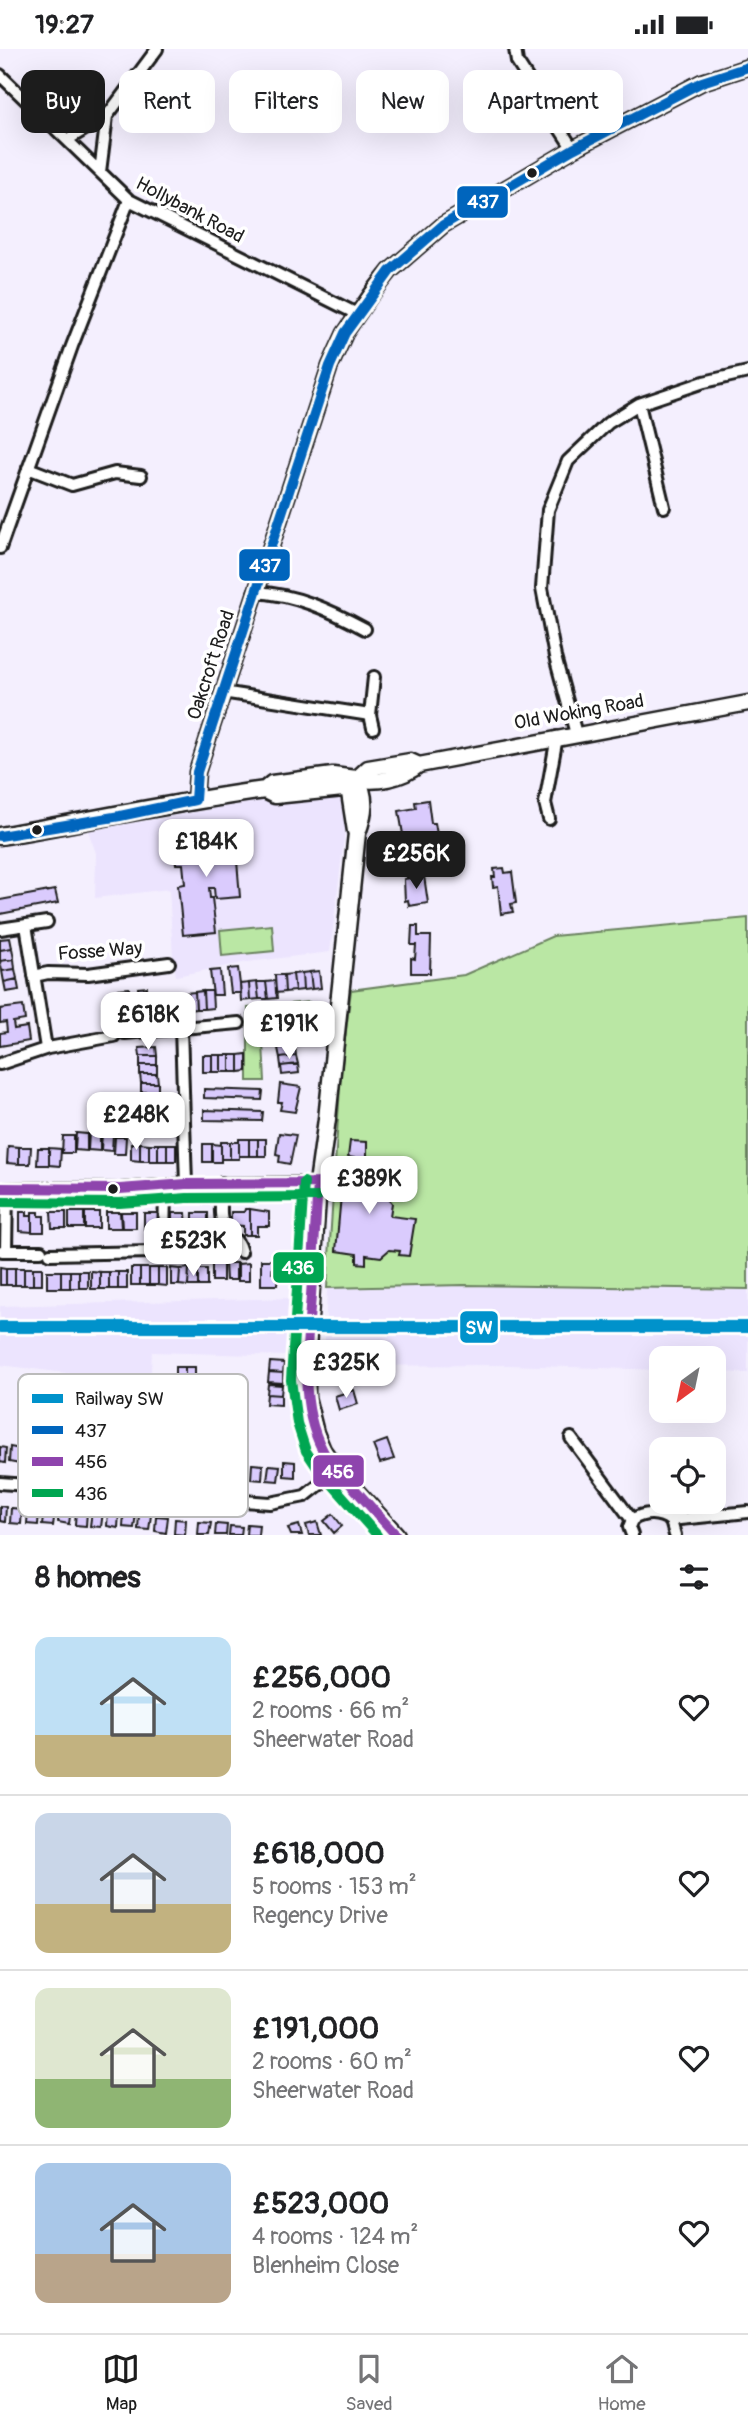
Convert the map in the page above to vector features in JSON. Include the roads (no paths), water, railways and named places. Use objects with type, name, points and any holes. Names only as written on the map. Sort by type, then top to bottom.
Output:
[{"type":"main road","name":"Oakcroft Road","points":[[195,800],[197,772],[254,592],[330,366],[357,314],[390,271],[443,225],[573,149],[702,82],[748,67]]},
{"type":"main road","name":"Old Woking Road","points":[[0,836],[195,800],[265,790],[275,795],[343,788],[356,779],[370,783],[410,772],[419,765],[748,703]]},
{"type":"main road","points":[[356,779],[364,792],[362,818],[357,833],[318,1183],[306,1397],[319,1445],[337,1472],[396,1535]]},
{"type":"street","points":[[67,140],[107,116],[157,49]]},
{"type":"street","points":[[515,49],[517,62],[573,149]]},
{"type":"street","name":"Hollybank Road","points":[[0,75],[129,200],[357,314]]},
{"type":"street","points":[[100,172],[107,116]]},
{"type":"street","points":[[0,548],[72,346],[129,200]]},
{"type":"street","points":[[576,734],[555,657],[542,588],[548,510],[568,461],[608,423],[639,404],[704,382],[748,372]]},
{"type":"street","points":[[639,404],[664,507]]},
{"type":"street","points":[[29,468],[72,485],[115,473],[141,476]]},
{"type":"street","points":[[254,592],[280,593],[332,612],[365,629]]},
{"type":"street","points":[[373,728],[370,715],[374,677]]},
{"type":"street","points":[[222,692],[370,715]]},
{"type":"street","points":[[549,819],[545,803],[557,737]]},
{"type":"street","points":[[545,803],[559,801]]},
{"type":"street","points":[[0,929],[47,922]]},
{"type":"street","points":[[26,925],[46,1048]]},
{"type":"street","name":"Fosse Way","points":[[34,976],[48,972],[88,974],[169,963]]},
{"type":"street","points":[[0,1063],[46,1048],[120,1035],[239,1023]]},
{"type":"street","points":[[181,1028],[186,1184]]},
{"type":"street","points":[[206,1251],[3,1251],[4,1188],[120,1189],[186,1184],[318,1183]]},
{"type":"street","points":[[222,1184],[222,1221],[226,1231],[238,1241],[245,1252],[228,1252]]},
{"type":"street","points":[[164,1252],[165,1185]]},
{"type":"street","points":[[571,1438],[632,1520]]},
{"type":"street","points":[[248,1501],[270,1503],[304,1496],[337,1472]]},
{"type":"street","points":[[0,1483],[18,1484]]},
{"type":"street","points":[[670,1520],[748,1512]]},
{"type":"street","points":[[632,1535],[629,1527],[632,1520],[650,1514],[670,1520],[675,1528],[675,1535]]},
{"type":"rail line","name":"SW","points":[[0,1327],[748,1327]]}]
